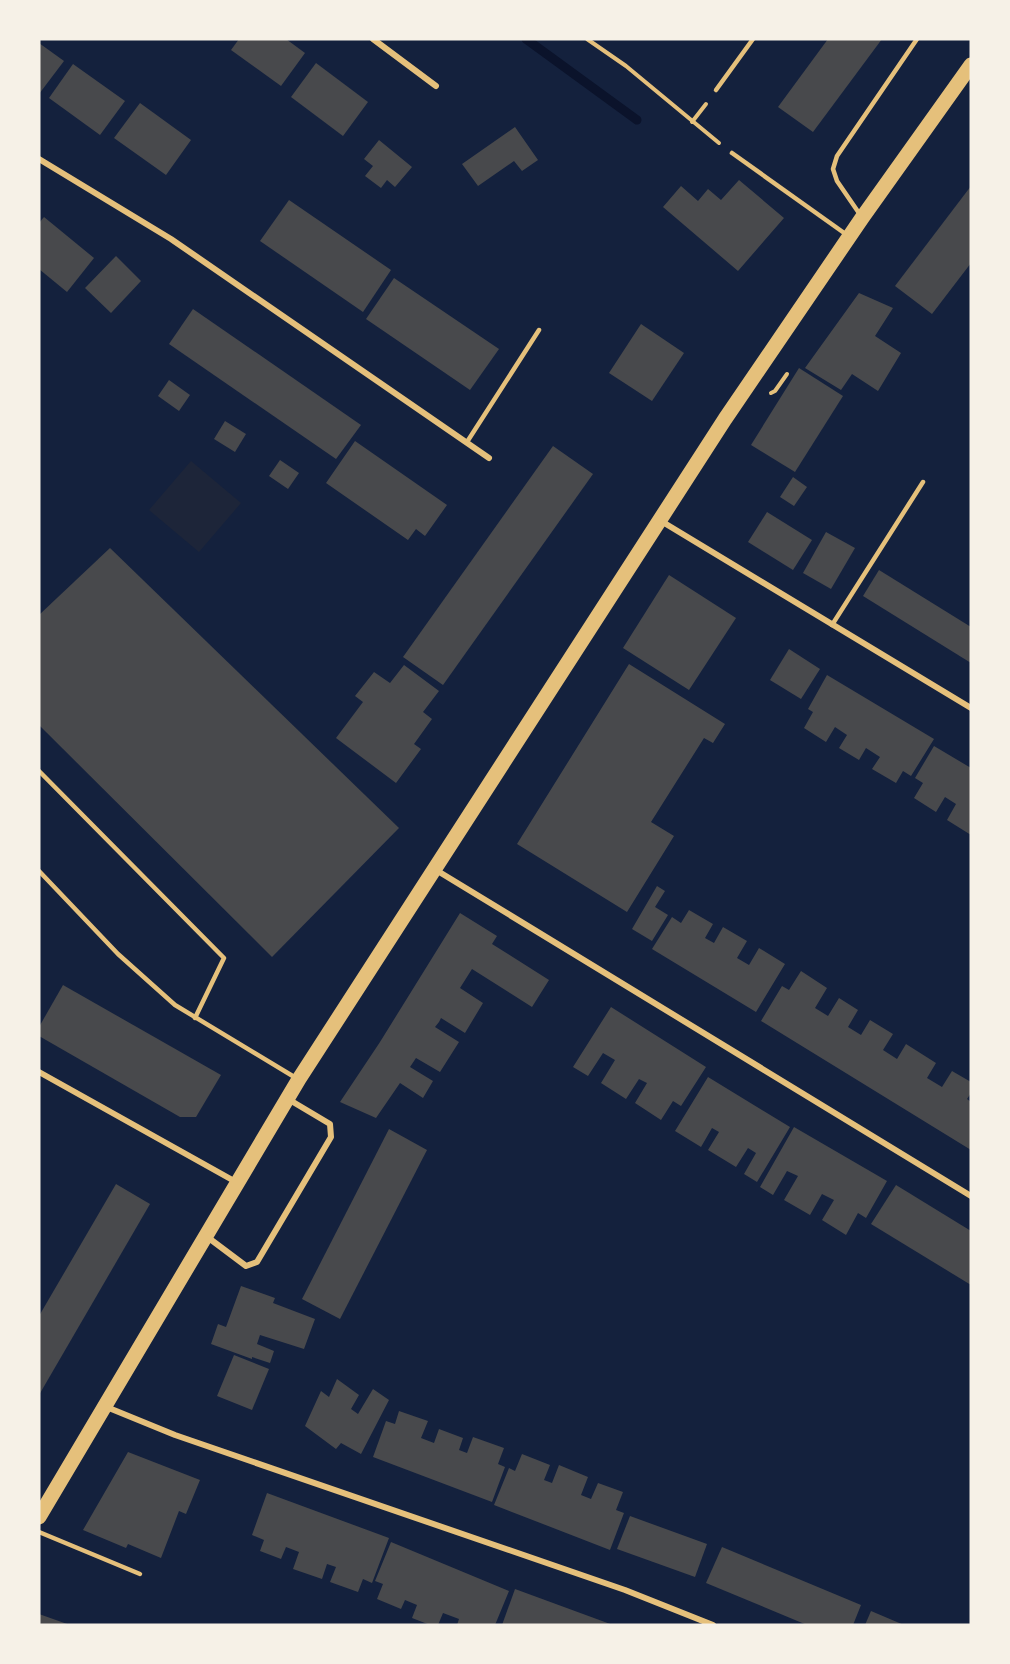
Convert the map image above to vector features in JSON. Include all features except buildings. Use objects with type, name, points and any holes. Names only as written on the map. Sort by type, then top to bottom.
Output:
[{"type":"main road","points":[[39,1517],[299,1079],[658,520],[849,236],[971,65]]},
{"type":"street","points":[[373,39],[436,86]]},
{"type":"street","points":[[39,159],[171,239],[489,458]]},
{"type":"street","points":[[658,520],[971,708]]},
{"type":"street","points":[[434,869],[971,1196]]},
{"type":"street","points":[[39,1072],[237,1183]]},
{"type":"street","points":[[206,1236],[246,1266],[256,1262],[331,1137],[330,1124],[287,1099]]},
{"type":"street","points":[[104,1406],[175,1435],[625,1590],[713,1625]]},
{"type":"lane","points":[[716,90],[753,39]]},
{"type":"lane","points":[[862,218],[837,181],[833,170],[837,156],[917,39]]},
{"type":"lane","points":[[732,153],[849,236]]},
{"type":"lane","points":[[467,442],[539,330]]},
{"type":"lane","points":[[832,626],[923,482]]},
{"type":"lane","points":[[39,771],[224,958],[195,1018]]},
{"type":"lane","points":[[39,871],[118,954],[175,1005],[299,1079]]},
{"type":"lane","points":[[39,1532],[140,1574]]},
{"type":"path","points":[[587,39],[626,66],[732,153]]},
{"type":"path","points":[[692,122],[716,90]]},
{"type":"shaded area","points":[[191,461],[241,503],[199,552],[149,510]]},
{"type":"waterway","points":[[526,39],[637,120]]}]
